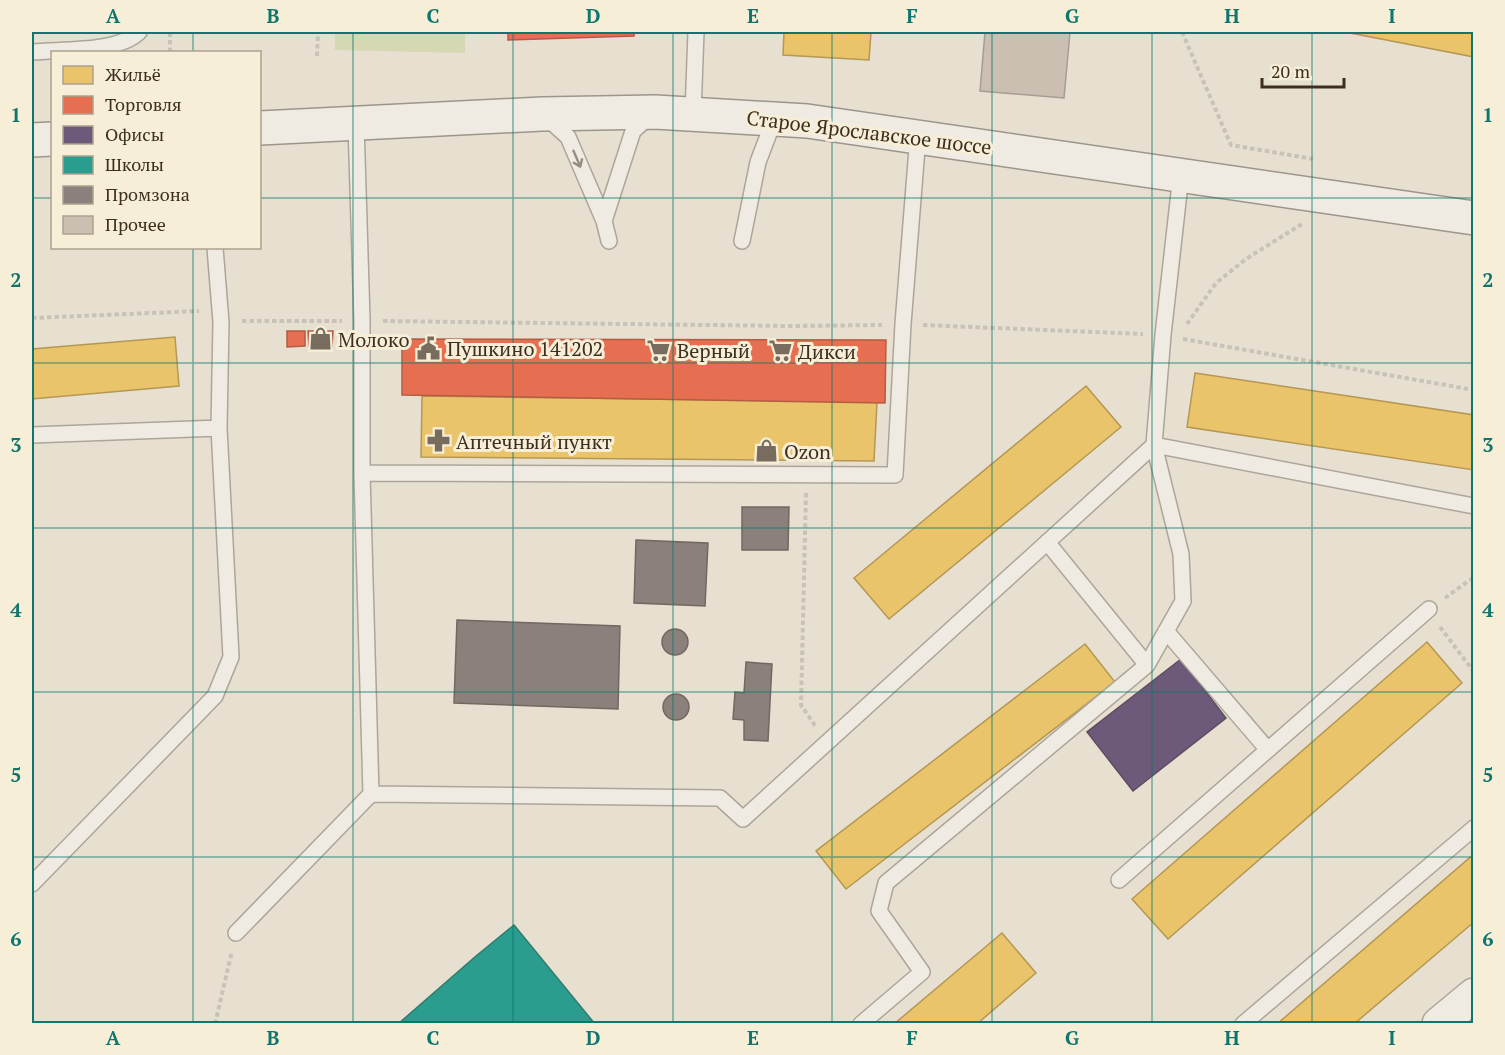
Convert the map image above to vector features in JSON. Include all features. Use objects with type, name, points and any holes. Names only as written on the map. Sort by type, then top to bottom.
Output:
[{"type":"main road","name":"Старое Ярославское шоссе","points":[[261,128],[542,114],[693,113],[918,136],[1473,218]]},
{"type":"main road","points":[[32,140],[51,139]]},
{"type":"main road","points":[[1439,1023],[1473,995]]},
{"type":"lane","points":[[32,52],[127,42],[139,32]]},
{"type":"lane","points":[[693,113],[696,32]]},
{"type":"lane","points":[[604,221],[633,131],[655,112]]},
{"type":"lane","points":[[542,114],[568,137],[604,221],[609,241]]},
{"type":"lane","points":[[742,241],[758,162],[774,120]]},
{"type":"lane","points":[[236,933],[371,794],[362,473],[362,320],[356,124]]},
{"type":"lane","points":[[362,473],[895,475],[903,324],[918,136]]},
{"type":"lane","points":[[861,1023],[922,972],[879,911],[886,883],[1148,665],[1183,601],[1181,554],[1154,445],[1163,335],[1182,174]]},
{"type":"lane","points":[[32,884],[215,696],[231,657],[219,428],[221,322],[214,249]]},
{"type":"lane","points":[[32,435],[219,428]]},
{"type":"lane","points":[[1154,445],[1473,506]]},
{"type":"lane","points":[[371,794],[720,798],[743,819],[1154,445]]},
{"type":"lane","points":[[1047,542],[1148,665]]},
{"type":"lane","points":[[1119,880],[1429,609]]},
{"type":"lane","points":[[1167,631],[1268,750]]},
{"type":"lane","points":[[1243,1023],[1473,828]]},
{"type":"path","points":[[170,32],[170,51]]},
{"type":"path","points":[[317,56],[318,32]]},
{"type":"path","points":[[1182,32],[1231,145],[1313,159]]},
{"type":"path","points":[[1305,222],[1246,259],[1216,283],[1177,338],[1473,390]]},
{"type":"path","points":[[362,320],[789,326],[903,324],[1163,335]]},
{"type":"path","points":[[806,475],[801,705],[826,742]]},
{"type":"path","points":[[1473,577],[1429,609],[1473,672]]},
{"type":"path","points":[[214,1023],[236,933]]},
{"type":"green space","points":[[335,32],[465,32],[465,53],[335,50]]},
{"type":"building: Жильё","points":[[784,32],[871,32],[869,60],[783,55]]},
{"type":"building: Жильё","points":[[1345,32],[1474,32],[1474,57]]},
{"type":"building: Жильё","points":[[175,337],[179,386],[32,399],[32,349]]},
{"type":"building: Жильё","points":[[1195,373],[1474,415],[1474,470],[1187,427]]},
{"type":"building: Жильё","points":[[1086,386],[1121,427],[889,619],[854,578]]},
{"type":"building: Жильё","points":[[422,396],[877,402],[874,461],[421,457]]},
{"type":"building: Жильё","points":[[1427,642],[1462,683],[1168,939],[1132,899]]},
{"type":"building: Жильё","points":[[1085,644],[1115,682],[846,889],[816,851]]},
{"type":"building: Жильё","points":[[1474,854],[1474,922],[1354,1024],[1277,1024]]},
{"type":"building: Жильё","points":[[1002,933],[1036,973],[977,1024],[894,1024]]},
{"type":"building: Торговля","points":[[508,32],[634,32],[634,36],[508,40]]},
{"type":"building: Торговля","points":[[287,331],[305,331],[305,346],[287,347]]},
{"type":"building: Торговля","name":"Молоко","points":[[308,331],[333,331],[332,347],[309,347]]},
{"type":"building: Торговля","points":[[402,339],[886,340],[885,403],[402,395]]},
{"type":"building: Офисы","points":[[1181,659],[1226,718],[1133,791],[1087,732]]},
{"type":"building: Школы","points":[[514,925],[595,1024],[398,1024],[476,956]]},
{"type":"building: Промзона","points":[[742,507],[789,507],[788,550],[742,550]]},
{"type":"building: Промзона","points":[[636,540],[708,543],[705,606],[634,603]]},
{"type":"building: Промзона","points":[[457,620],[620,626],[618,709],[454,703]]},
{"type":"building: Промзона","points":[[675,629],[684,633],[688,642],[684,651],[675,655],[666,651],[662,642],[666,633]]},
{"type":"building: Промзона","points":[[746,662],[772,664],[768,741],[744,740],[744,720],[733,719],[735,692],[744,693]]},
{"type":"building: Промзона","points":[[676,694],[685,698],[689,707],[685,716],[676,720],[667,716],[663,707],[667,698]]},
{"type":"building: Прочее","points":[[985,32],[1070,32],[1064,98],[980,91]]},
{"type":"place","name":"Молоко","points":[[320,339]]},
{"type":"place","name":"Пушкино 141202","points":[[429,348]]},
{"type":"place","name":"Верный","points":[[659,350]]},
{"type":"place","name":"Дикси","points":[[780,351]]},
{"type":"place","name":"Аптечный пункт","points":[[438,441]]},
{"type":"place","name":"Ozon","points":[[766,451]]}]
